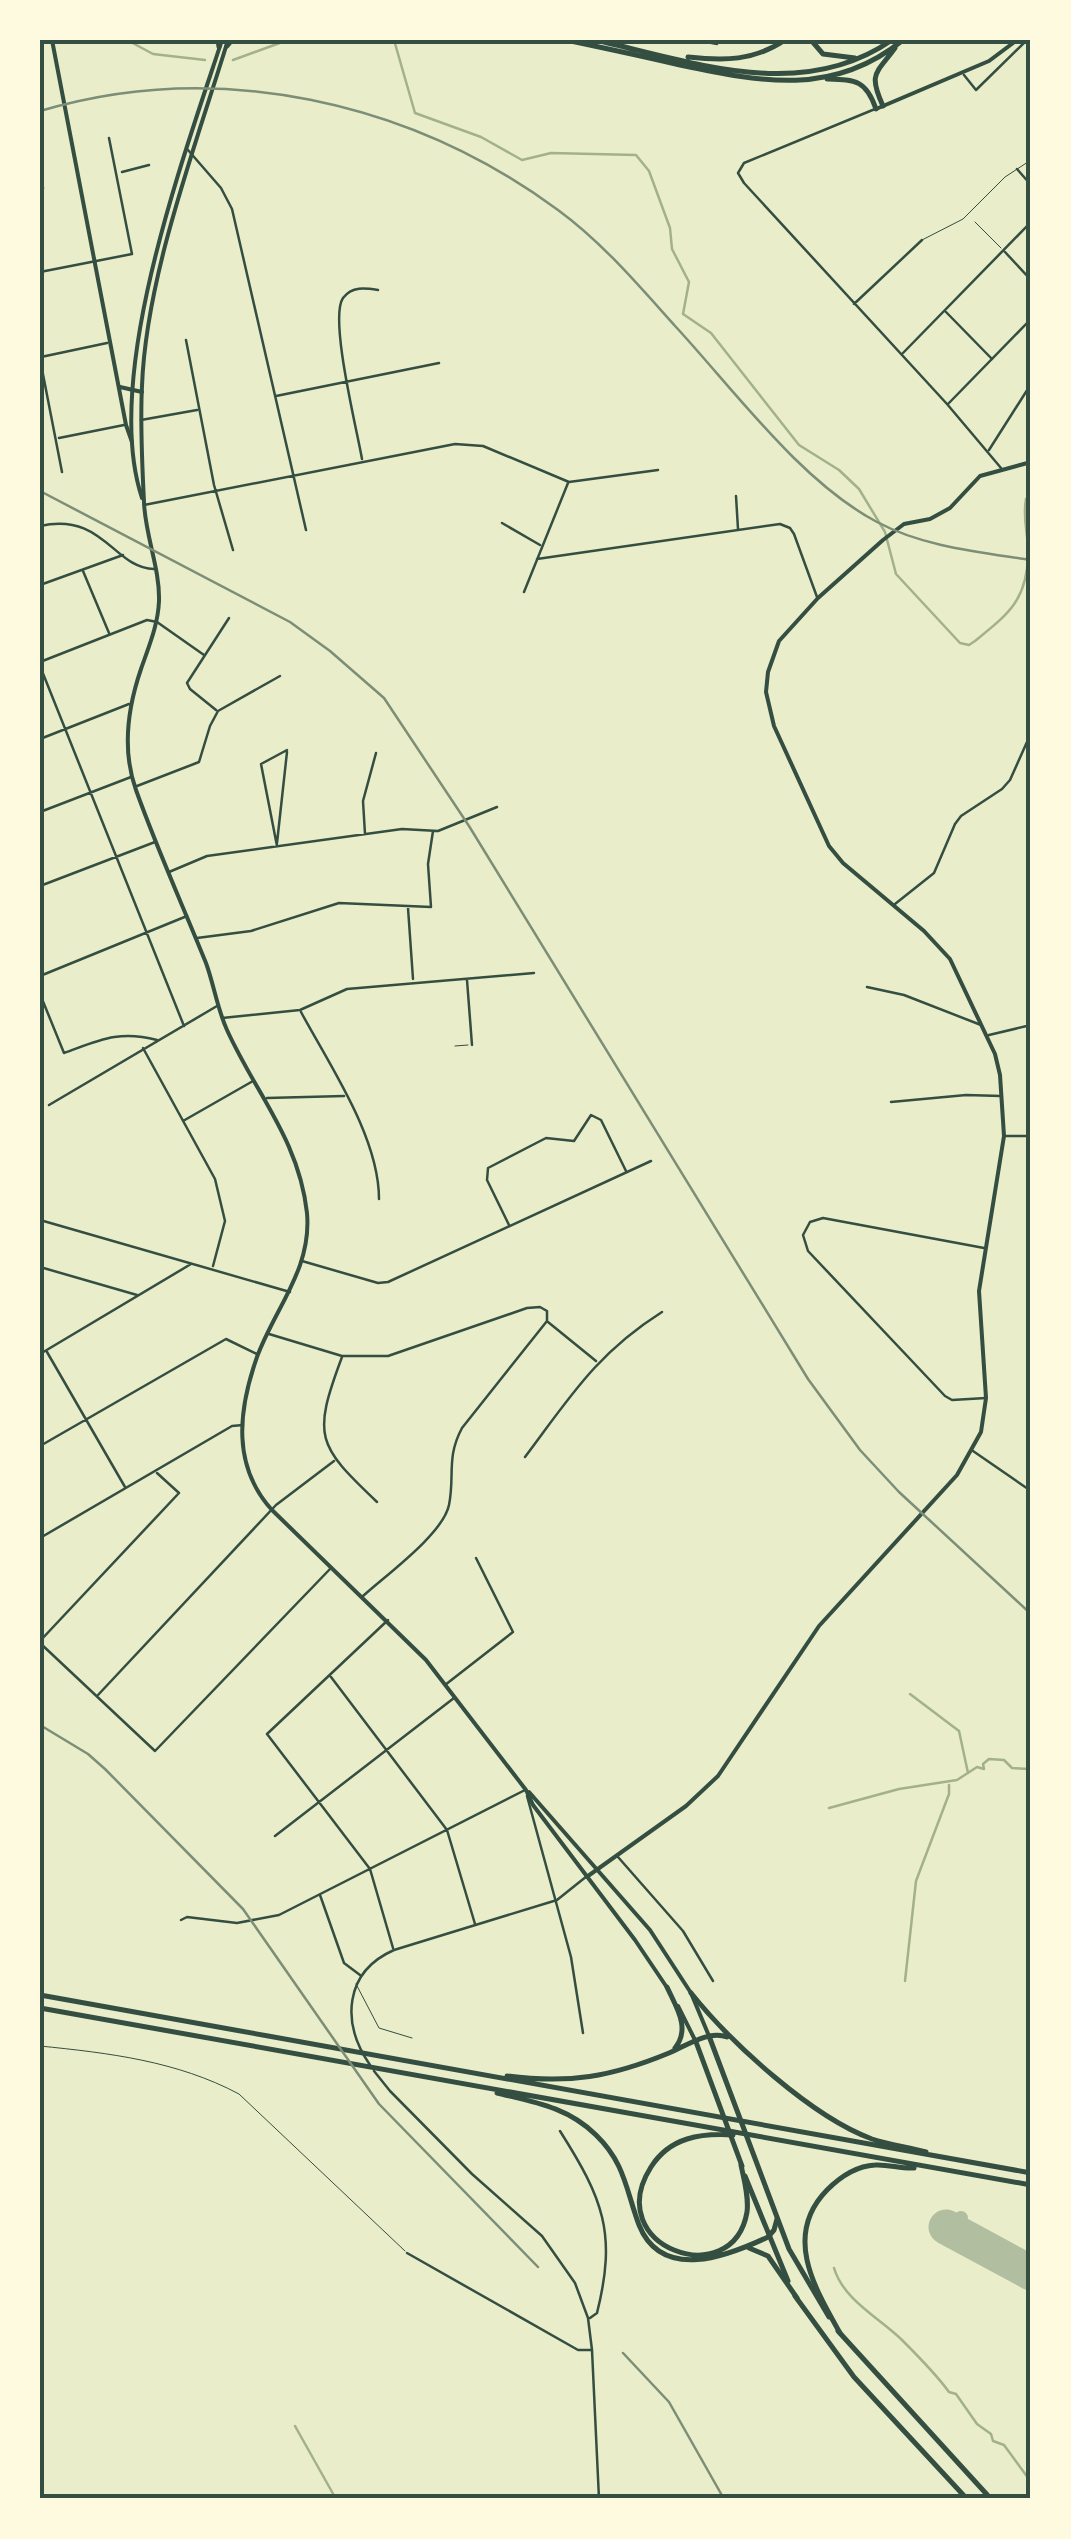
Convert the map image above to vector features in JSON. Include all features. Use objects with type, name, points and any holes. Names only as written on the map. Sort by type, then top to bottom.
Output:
[{"type":"highway","points":[[566,40],[744,78],[788,82],[824,78],[869,62],[897,41]]},
{"type":"highway","points":[[596,40],[775,76],[820,72],[863,58],[897,41]]},
{"type":"highway","points":[[661,54],[724,61],[759,54],[786,40]]},
{"type":"highway","points":[[811,40],[832,58],[863,58]]},
{"type":"highway","points":[[880,108],[875,74],[897,41]]},
{"type":"highway","points":[[824,78],[860,83],[880,108]]},
{"type":"highway","points":[[666,1987],[683,2027],[679,2045],[667,2054]]},
{"type":"highway","points":[[691,1993],[711,2018],[758,2060],[846,2127],[872,2139],[958,2161]]},
{"type":"highway","points":[[40,1994],[1031,2173]]},
{"type":"highway","points":[[40,2008],[1031,2186]]},
{"type":"highway","points":[[461,2070],[540,2081],[570,2081],[597,2077],[709,2036],[728,2037],[758,2060]]},
{"type":"highway","points":[[709,2036],[802,2277],[840,2332],[991,2499]]},
{"type":"highway","points":[[696,2042],[768,2237],[797,2298]]},
{"type":"highway","points":[[470,2085],[556,2108],[584,2124],[617,2162],[643,2233],[666,2255],[696,2262],[736,2250],[768,2237],[777,2219]]},
{"type":"highway","points":[[742,2165],[747,2212],[732,2240],[704,2255],[678,2253],[653,2236],[645,2225],[640,2197],[644,2180],[674,2144],[702,2134],[756,2137]]},
{"type":"highway","points":[[840,2332],[808,2275],[804,2242],[812,2210],[829,2188],[851,2172],[876,2165],[926,2168]]},
{"type":"highway","points":[[736,2250],[750,2248],[768,2256],[854,2377],[967,2499]]},
{"type":"main road","points":[[52,40],[132,442]]},
{"type":"main road","points":[[880,108],[989,61],[1016,40]]},
{"type":"main road","points":[[144,504],[136,481],[132,390],[150,287],[187,149],[224,42]]},
{"type":"main road","points":[[224,42],[147,334],[141,420],[144,504],[159,598],[157,622],[131,704],[128,751],[134,786],[196,939],[222,1018],[296,1158],[307,1212],[308,1235],[302,1261],[258,1355],[243,1425],[247,1475],[272,1510],[388,1620],[446,1685],[666,1987],[696,2042]]},
{"type":"main road","points":[[120,386],[142,392]]},
{"type":"main road","points":[[588,1876],[686,1806],[718,1776],[819,1626],[937,1496],[973,1451],[981,1432],[986,1398],[979,1311],[1004,1136],[995,1054],[950,959],[829,846],[768,712],[768,672],[779,641],[818,598],[885,538],[904,524],[942,514],[980,476],[1031,462]]},
{"type":"main road","points":[[526,1790],[538,1798],[650,1930],[691,1993],[709,2036]]},
{"type":"street","points":[[701,41],[714,44],[718,40]]},
{"type":"street","points":[[964,73],[976,90],[1028,40]]},
{"type":"street","points":[[880,108],[753,159],[738,172],[1000,468]]},
{"type":"street","points":[[40,272],[124,256],[133,250],[109,138]]},
{"type":"street","points":[[187,149],[232,209],[306,530]]},
{"type":"street","points":[[118,173],[149,165]]},
{"type":"street","points":[[1018,169],[1031,185]]},
{"type":"street","points":[[902,356],[1031,222]]},
{"type":"street","points":[[854,304],[922,240]]},
{"type":"street","points":[[1004,250],[1031,280]]},
{"type":"street","points":[[363,461],[340,334],[340,302],[352,290],[378,290]]},
{"type":"street","points":[[945,311],[992,359]]},
{"type":"street","points":[[947,404],[1031,319]]},
{"type":"street","points":[[186,340],[233,550]]},
{"type":"street","points":[[62,472],[40,358],[111,343]]},
{"type":"street","points":[[276,396],[440,363]]},
{"type":"street","points":[[988,451],[1031,384]]},
{"type":"street","points":[[141,420],[199,410]]},
{"type":"street","points":[[58,438],[126,425]]},
{"type":"street","points":[[144,504],[455,444],[473,445],[569,482],[658,470]]},
{"type":"street","points":[[524,592],[569,482]]},
{"type":"street","points":[[736,496],[738,529]]},
{"type":"street","points":[[502,523],[542,546]]},
{"type":"street","points":[[40,526],[77,524],[125,554],[136,566],[156,569]]},
{"type":"street","points":[[537,559],[780,524],[790,528],[818,598]]},
{"type":"street","points":[[40,585],[125,554]]},
{"type":"street","points":[[82,570],[109,634]]},
{"type":"street","points":[[218,711],[190,690],[188,683],[229,618]]},
{"type":"street","points":[[184,1026],[40,664],[147,620],[157,622],[204,655]]},
{"type":"street","points":[[134,786],[199,762],[218,711],[280,676]]},
{"type":"street","points":[[40,739],[131,704]]},
{"type":"street","points":[[894,905],[934,873],[961,816],[1010,780],[1031,733]]},
{"type":"street","points":[[287,750],[278,842],[277,847],[260,764],[287,750]]},
{"type":"street","points":[[365,834],[362,801],[376,752]]},
{"type":"street","points":[[40,812],[132,776]]},
{"type":"street","points":[[169,872],[207,856],[365,834],[433,831],[497,807]]},
{"type":"street","points":[[196,939],[251,930],[338,903],[431,907],[428,864],[433,831]]},
{"type":"street","points":[[40,886],[156,841]]},
{"type":"street","points":[[408,906],[413,982]]},
{"type":"street","points":[[40,976],[187,916]]},
{"type":"street","points":[[222,1018],[300,1010],[347,989],[534,973]]},
{"type":"street","points":[[467,978],[472,1045]]},
{"type":"street","points":[[868,987],[904,995],[982,1026]]},
{"type":"street","points":[[40,994],[64,1053],[118,1034],[158,1040]]},
{"type":"street","points":[[50,1104],[218,1005]]},
{"type":"street","points":[[300,1010],[367,1139],[379,1175],[379,1199]]},
{"type":"street","points":[[987,1036],[1031,1025]]},
{"type":"street","points":[[143,1048],[215,1179],[221,1197],[223,1235],[212,1268]]},
{"type":"street","points":[[182,1121],[254,1080]]},
{"type":"street","points":[[264,1098],[345,1096]]},
{"type":"street","points":[[891,1102],[1002,1096]]},
{"type":"street","points":[[510,1226],[487,1180],[488,1168],[546,1138],[574,1141],[591,1115],[597,1116],[626,1172]]},
{"type":"street","points":[[1004,1136],[1031,1136]]},
{"type":"street","points":[[302,1261],[388,1282],[651,1161]]},
{"type":"street","points":[[985,1249],[823,1218],[807,1225],[803,1238],[808,1251],[945,1396],[952,1400],[986,1398]]},
{"type":"street","points":[[40,1220],[290,1292]]},
{"type":"street","points":[[40,1354],[192,1263]]},
{"type":"street","points":[[40,1267],[138,1295]]},
{"type":"street","points":[[269,1334],[342,1356],[388,1356],[528,1308],[546,1308],[547,1321],[453,1444],[449,1506],[441,1521],[362,1596]]},
{"type":"street","points":[[525,1457],[597,1362],[618,1342],[662,1312]]},
{"type":"street","points":[[547,1321],[597,1362]]},
{"type":"street","points":[[40,1446],[226,1339],[258,1355]]},
{"type":"street","points":[[46,1350],[126,1488]]},
{"type":"street","points":[[342,1356],[324,1411],[328,1447],[334,1461],[377,1502]]},
{"type":"street","points":[[40,1538],[232,1426],[243,1425]]},
{"type":"street","points":[[973,1451],[1031,1492]]},
{"type":"street","points":[[96,1696],[272,1510],[334,1461]]},
{"type":"street","points":[[155,1471],[179,1493],[40,1642],[155,1751],[331,1568]]},
{"type":"street","points":[[446,1685],[512,1632],[476,1558]]},
{"type":"street","points":[[388,1620],[267,1734],[370,1869],[394,1950]]},
{"type":"street","points":[[330,1676],[447,1830],[475,1924]]},
{"type":"street","points":[[275,1836],[455,1698]]},
{"type":"street","points":[[181,1920],[187,1917],[237,1923],[286,1912],[526,1790],[571,1956],[583,2032]]},
{"type":"street","points":[[617,1856],[683,1931],[714,1981]]},
{"type":"street","points":[[588,1876],[557,1900],[376,1959],[360,1975],[350,2004],[351,2025],[366,2060],[390,2092],[558,2254],[575,2283],[588,2318],[592,2350],[600,2499]]},
{"type":"street","points":[[320,1894],[344,1963],[360,1975]]},
{"type":"street","points":[[560,2131],[594,2188],[606,2232],[606,2275],[597,2313],[588,2318]]},
{"type":"street","points":[[407,2253],[578,2350],[592,2350]]},
{"type":"lane","points":[[922,240],[963,219],[989,191],[1031,160]]},
{"type":"lane","points":[[975,222],[1004,250]]},
{"type":"lane","points":[[455,1046],[481,1044]]},
{"type":"lane","points":[[356,1984],[379,2028],[412,2038]]},
{"type":"lane","points":[[40,2046],[170,2066],[206,2076],[238,2094],[407,2253]]},
{"type":"waterway","points":[[127,40],[153,54],[205,60]]},
{"type":"waterway","points":[[233,60],[288,40]]},
{"type":"waterway","points":[[394,40],[415,113],[481,137],[522,160],[551,153],[636,155],[649,171],[670,228],[672,249],[689,282],[683,314],[711,333],[799,445],[839,470],[859,489],[885,532],[896,574],[960,643],[969,645],[975,641],[1006,614],[1019,596],[1027,571],[1025,507],[1026,499],[1031,497]]},
{"type":"waterway","points":[[910,1694],[959,1731],[968,1773]]},
{"type":"waterway","points":[[829,1808],[899,1789],[957,1780],[977,1767],[984,1769],[983,1764],[989,1759],[1004,1760],[1012,1768],[1028,1769],[1031,1773]]},
{"type":"waterway","points":[[905,1981],[916,1881],[949,1785]]},
{"type":"waterway","points":[[834,2268],[854,2300],[903,2341],[949,2392],[956,2394],[977,2424],[991,2434],[993,2441],[1004,2445],[1031,2482]]},
{"type":"waterway","points":[[295,2426],[336,2499]]},
{"type":"taxiway","points":[[954,2231],[961,2218]]},
{"type":"runway","points":[[946,2227],[1031,2273]]},
{"type":"railway","points":[[40,111],[107,96],[175,89],[243,90],[310,100],[376,117],[440,141],[501,172],[590,236],[770,434],[849,505],[914,537],[1031,560]]},
{"type":"railway","points":[[40,491],[290,622],[384,698],[469,826],[808,1379],[860,1450],[899,1492],[1031,1614]]},
{"type":"railway","points":[[40,1725],[105,1769],[243,1909],[379,2104],[538,2267]]},
{"type":"railway","points":[[623,2353],[669,2402],[724,2499]]}]
